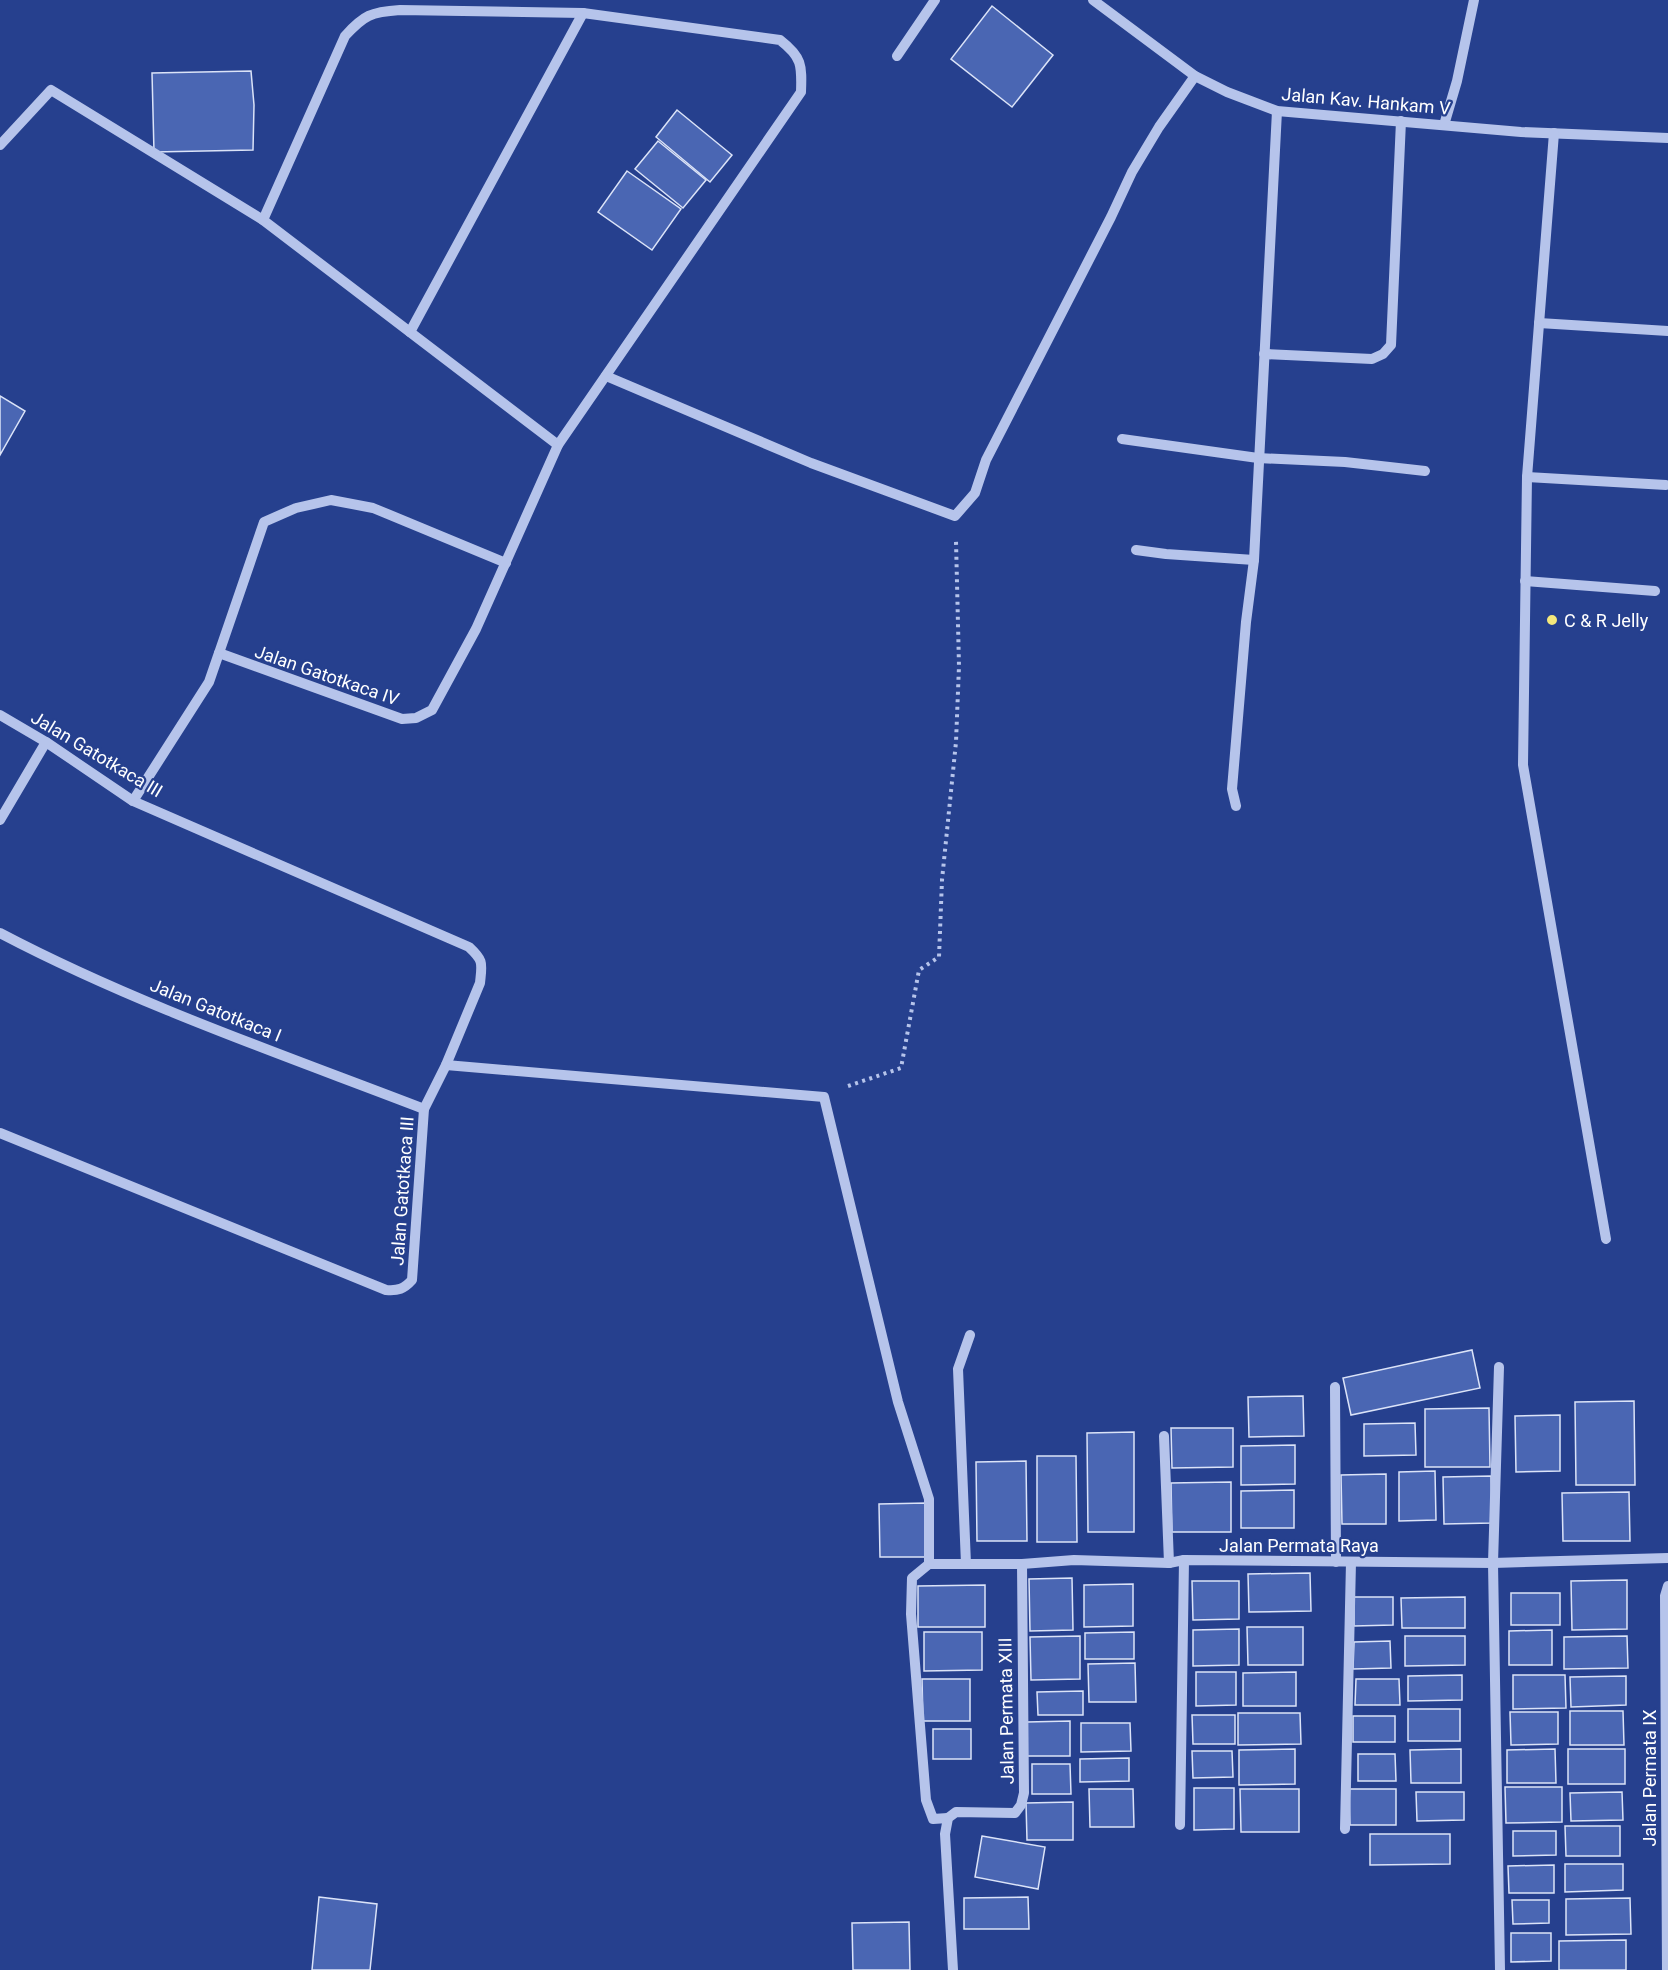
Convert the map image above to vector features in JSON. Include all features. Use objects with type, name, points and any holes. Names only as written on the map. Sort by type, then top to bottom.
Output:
[{"type":"street","points":[[897,56],[935,0]]},
{"type":"street","name":"Jalan Kav. Hankam V","points":[[1094,0],[1195,76],[1227,92],[1277,111],[1521,132],[1668,138]]},
{"type":"street","points":[[1444,125],[1457,81],[1474,0]]},
{"type":"street","name":"Jalan Gatotkaca IV","points":[[219,653],[402,719],[416,718],[432,710],[476,629],[558,445],[801,92],[802,66],[794,51],[780,40],[583,14],[400,10],[379,12],[360,19],[345,36],[263,220]]},
{"type":"street","points":[[410,332],[583,14]]},
{"type":"street","points":[[606,376],[811,462],[955,516],[975,493],[986,460],[1132,172],[1159,127],[1195,76]]},
{"type":"street","points":[[0,144],[51,90],[263,220],[558,445]]},
{"type":"street","points":[[1236,806],[1232,789],[1246,622],[1254,560],[1277,111]]},
{"type":"street","points":[[1264,354],[1372,359],[1383,354],[1391,345],[1401,121]]},
{"type":"street","points":[[1554,133],[1527,477],[1523,765],[1606,1239]]},
{"type":"street","points":[[1539,323],[1668,331]]},
{"type":"street","points":[[1122,439],[1258,458],[1345,462],[1425,471]]},
{"type":"street","points":[[1527,477],[1666,485]]},
{"type":"street","points":[[133,801],[209,682],[264,522],[296,508],[331,500],[373,508],[506,563]]},
{"type":"street","points":[[1136,550],[1254,560]]},
{"type":"street","points":[[1525,581],[1655,591]]},
{"type":"street","name":"Jalan Gatotkaca III","points":[[0,715],[46,742],[133,801],[469,947],[480,957],[481,969],[480,983],[446,1065],[424,1109],[412,1280],[406,1288],[396,1291],[386,1290],[0,1133]]},
{"type":"street","points":[[0,820],[46,742]]},
{"type":"street","name":"Jalan Gatotkaca I","points":[[0,933],[59,964],[180,1015],[424,1109]]},
{"type":"street","points":[[446,1065],[824,1097],[898,1402],[929,1499],[929,1564],[912,1578],[910,1614],[926,1800],[933,1819],[948,1818],[945,1834],[953,1970]]},
{"type":"street","points":[[966,1564],[958,1369],[970,1335]]},
{"type":"street","points":[[1499,1367],[1493,1563],[1500,1970]]},
{"type":"street","points":[[1335,1387],[1336,1562]]},
{"type":"street","points":[[1164,1436],[1169,1563]]},
{"type":"street","name":"Jalan Permata Raya","points":[[929,1564],[1022,1564],[1074,1560],[1169,1563],[1184,1560],[1493,1563],[1668,1558]]},
{"type":"street","points":[[1180,1826],[1184,1560]]},
{"type":"street","points":[[1345,1828],[1351,1562]]},
{"type":"street","name":"Jalan Permata XIII","points":[[948,1818],[956,1812],[1015,1813],[1021,1805],[1024,1793],[1022,1564]]},
{"type":"street","name":"Jalan Permata IX","points":[[1667,1970],[1665,1596],[1668,1586]]},
{"type":"path","points":[[824,1097],[901,1068],[919,970],[939,957],[942,879],[956,742],[959,666],[955,516]]},
{"type":"building","points":[[992,6],[1053,55],[1012,107],[951,59]]},
{"type":"building","points":[[251,71],[254,105],[253,150],[154,152],[152,73]]},
{"type":"building","points":[[677,110],[732,155],[710,182],[656,137]]},
{"type":"building","points":[[658,141],[706,180],[683,208],[635,169]]},
{"type":"building","points":[[627,171],[681,209],[652,250],[598,212]]},
{"type":"building","points":[[0,396],[25,411],[0,455]]},
{"type":"building","points":[[1472,1350],[1480,1388],[1351,1415],[1343,1378]]},
{"type":"building","points":[[1303,1396],[1304,1436],[1249,1437],[1248,1397]]},
{"type":"building","points":[[1634,1401],[1635,1485],[1576,1485],[1575,1402]]},
{"type":"building","points":[[1489,1408],[1490,1467],[1425,1467],[1425,1409]]},
{"type":"building","points":[[1560,1415],[1560,1471],[1516,1472],[1515,1416]]},
{"type":"building","points":[[1415,1423],[1416,1455],[1364,1456],[1364,1424]]},
{"type":"building","points":[[1171,1428],[1233,1428],[1233,1467],[1172,1468]]},
{"type":"building","points":[[1134,1432],[1134,1532],[1088,1532],[1087,1433]]},
{"type":"building","points":[[1295,1445],[1295,1484],[1241,1485],[1241,1446]]},
{"type":"building","points":[[1037,1456],[1076,1456],[1077,1542],[1037,1542]]},
{"type":"building","points":[[1026,1461],[1027,1541],[977,1541],[976,1462]]},
{"type":"building","points":[[1435,1471],[1436,1520],[1399,1521],[1399,1472]]},
{"type":"building","points":[[1386,1474],[1386,1524],[1342,1524],[1341,1475]]},
{"type":"building","points":[[1491,1476],[1492,1523],[1444,1524],[1443,1477]]},
{"type":"building","points":[[1231,1482],[1231,1532],[1172,1532],[1171,1483]]},
{"type":"building","points":[[1294,1490],[1294,1528],[1241,1528],[1241,1491]]},
{"type":"building","points":[[1629,1492],[1630,1541],[1563,1541],[1562,1493]]},
{"type":"building","points":[[926,1503],[926,1557],[880,1557],[879,1504]]},
{"type":"building","points":[[1310,1573],[1311,1611],[1249,1612],[1248,1574]]},
{"type":"building","points":[[1072,1578],[1073,1630],[1030,1631],[1029,1579]]},
{"type":"building","points":[[1627,1580],[1627,1629],[1572,1630],[1571,1581]]},
{"type":"building","points":[[1192,1581],[1239,1581],[1239,1619],[1193,1620]]},
{"type":"building","points":[[1133,1584],[1133,1626],[1084,1627],[1084,1585]]},
{"type":"building","points":[[985,1585],[985,1627],[918,1627],[918,1586]]},
{"type":"building","points":[[1511,1593],[1560,1593],[1560,1625],[1511,1625]]},
{"type":"building","points":[[1354,1597],[1393,1597],[1393,1625],[1354,1626]]},
{"type":"building","points":[[1465,1597],[1465,1628],[1402,1628],[1401,1598]]},
{"type":"building","points":[[1247,1627],[1303,1627],[1303,1665],[1248,1665]]},
{"type":"building","points":[[1239,1629],[1239,1665],[1193,1666],[1193,1630]]},
{"type":"building","points":[[1552,1630],[1552,1665],[1509,1665],[1509,1631]]},
{"type":"building","points":[[924,1632],[982,1632],[982,1670],[924,1671]]},
{"type":"building","points":[[1134,1632],[1134,1659],[1085,1659],[1085,1633]]},
{"type":"building","points":[[1080,1636],[1080,1679],[1031,1680],[1030,1637]]},
{"type":"building","points":[[1405,1636],[1465,1636],[1465,1665],[1405,1666]]},
{"type":"building","points":[[1627,1636],[1628,1668],[1564,1669],[1564,1637]]},
{"type":"building","points":[[1390,1641],[1391,1668],[1353,1669],[1354,1642]]},
{"type":"building","points":[[1135,1663],[1136,1702],[1089,1702],[1088,1664]]},
{"type":"building","points":[[1196,1672],[1236,1672],[1236,1705],[1196,1706]]},
{"type":"building","points":[[1296,1672],[1296,1706],[1243,1706],[1243,1673]]},
{"type":"building","points":[[1462,1675],[1462,1700],[1408,1701],[1408,1676]]},
{"type":"building","points":[[1513,1675],[1565,1675],[1566,1708],[1513,1709]]},
{"type":"building","points":[[1626,1676],[1626,1705],[1571,1707],[1570,1677]]},
{"type":"building","points":[[922,1679],[970,1679],[970,1721],[923,1721]]},
{"type":"building","points":[[1356,1679],[1399,1679],[1400,1705],[1355,1705]]},
{"type":"building","points":[[1083,1691],[1083,1715],[1038,1715],[1037,1692]]},
{"type":"building","points":[[1408,1709],[1460,1709],[1460,1741],[1408,1741]]},
{"type":"building","points":[[1570,1711],[1623,1711],[1624,1745],[1570,1745]]},
{"type":"building","points":[[1510,1712],[1558,1712],[1558,1744],[1511,1745]]},
{"type":"building","points":[[1238,1713],[1300,1713],[1301,1744],[1238,1745]]},
{"type":"building","points":[[1192,1715],[1235,1715],[1235,1744],[1193,1744]]},
{"type":"building","points":[[1353,1716],[1395,1716],[1395,1742],[1353,1742]]},
{"type":"building","points":[[1070,1721],[1070,1756],[1027,1756],[1027,1722]]},
{"type":"building","points":[[1081,1723],[1130,1723],[1131,1751],[1081,1752]]},
{"type":"building","points":[[933,1729],[971,1729],[971,1759],[933,1759]]},
{"type":"building","points":[[1295,1749],[1295,1784],[1239,1785],[1239,1750]]},
{"type":"building","points":[[1461,1749],[1461,1783],[1411,1783],[1410,1750]]},
{"type":"building","points":[[1555,1749],[1556,1783],[1507,1783],[1507,1750]]},
{"type":"building","points":[[1568,1749],[1625,1749],[1625,1784],[1568,1784]]},
{"type":"building","points":[[1192,1751],[1232,1751],[1233,1777],[1193,1778]]},
{"type":"building","points":[[1358,1754],[1395,1754],[1396,1781],[1358,1781]]},
{"type":"building","points":[[1129,1758],[1129,1781],[1080,1782],[1080,1759]]},
{"type":"building","points":[[1032,1764],[1070,1764],[1071,1794],[1032,1794]]},
{"type":"building","points":[[1505,1787],[1562,1787],[1562,1822],[1506,1823]]},
{"type":"building","points":[[1194,1788],[1234,1788],[1234,1829],[1194,1830]]},
{"type":"building","points":[[1089,1789],[1133,1789],[1134,1827],[1090,1827]]},
{"type":"building","points":[[1240,1789],[1299,1789],[1299,1832],[1241,1832]]},
{"type":"building","points":[[1349,1789],[1396,1789],[1396,1825],[1350,1825]]},
{"type":"building","points":[[1416,1792],[1464,1792],[1464,1820],[1417,1821]]},
{"type":"building","points":[[1622,1792],[1623,1820],[1571,1821],[1570,1793]]},
{"type":"building","points":[[1073,1802],[1073,1840],[1027,1840],[1026,1803]]},
{"type":"building","points":[[1565,1826],[1620,1826],[1620,1856],[1566,1856]]},
{"type":"building","points":[[1513,1831],[1556,1831],[1556,1855],[1513,1856]]},
{"type":"building","points":[[1370,1834],[1450,1834],[1450,1864],[1370,1865]]},
{"type":"building","points":[[982,1836],[1045,1847],[1038,1889],[975,1877]]},
{"type":"building","points":[[1565,1864],[1623,1864],[1623,1890],[1565,1892]]},
{"type":"building","points":[[1554,1865],[1554,1893],[1509,1893],[1508,1866]]},
{"type":"building","points":[[319,1897],[377,1904],[370,1970],[312,1970]]},
{"type":"building","points":[[1028,1897],[1029,1929],[964,1929],[964,1898]]},
{"type":"building","points":[[1630,1898],[1631,1934],[1566,1935],[1566,1899]]},
{"type":"building","points":[[1512,1900],[1549,1900],[1549,1923],[1513,1924]]},
{"type":"building","points":[[909,1922],[910,1970],[853,1970],[852,1923]]},
{"type":"building","points":[[1511,1933],[1551,1933],[1551,1961],[1511,1962]]},
{"type":"building","points":[[1626,1940],[1626,1970],[1559,1970],[1559,1941]]},
{"type":"place","name":"C & R Jelly","points":[[1552,620]]}]
